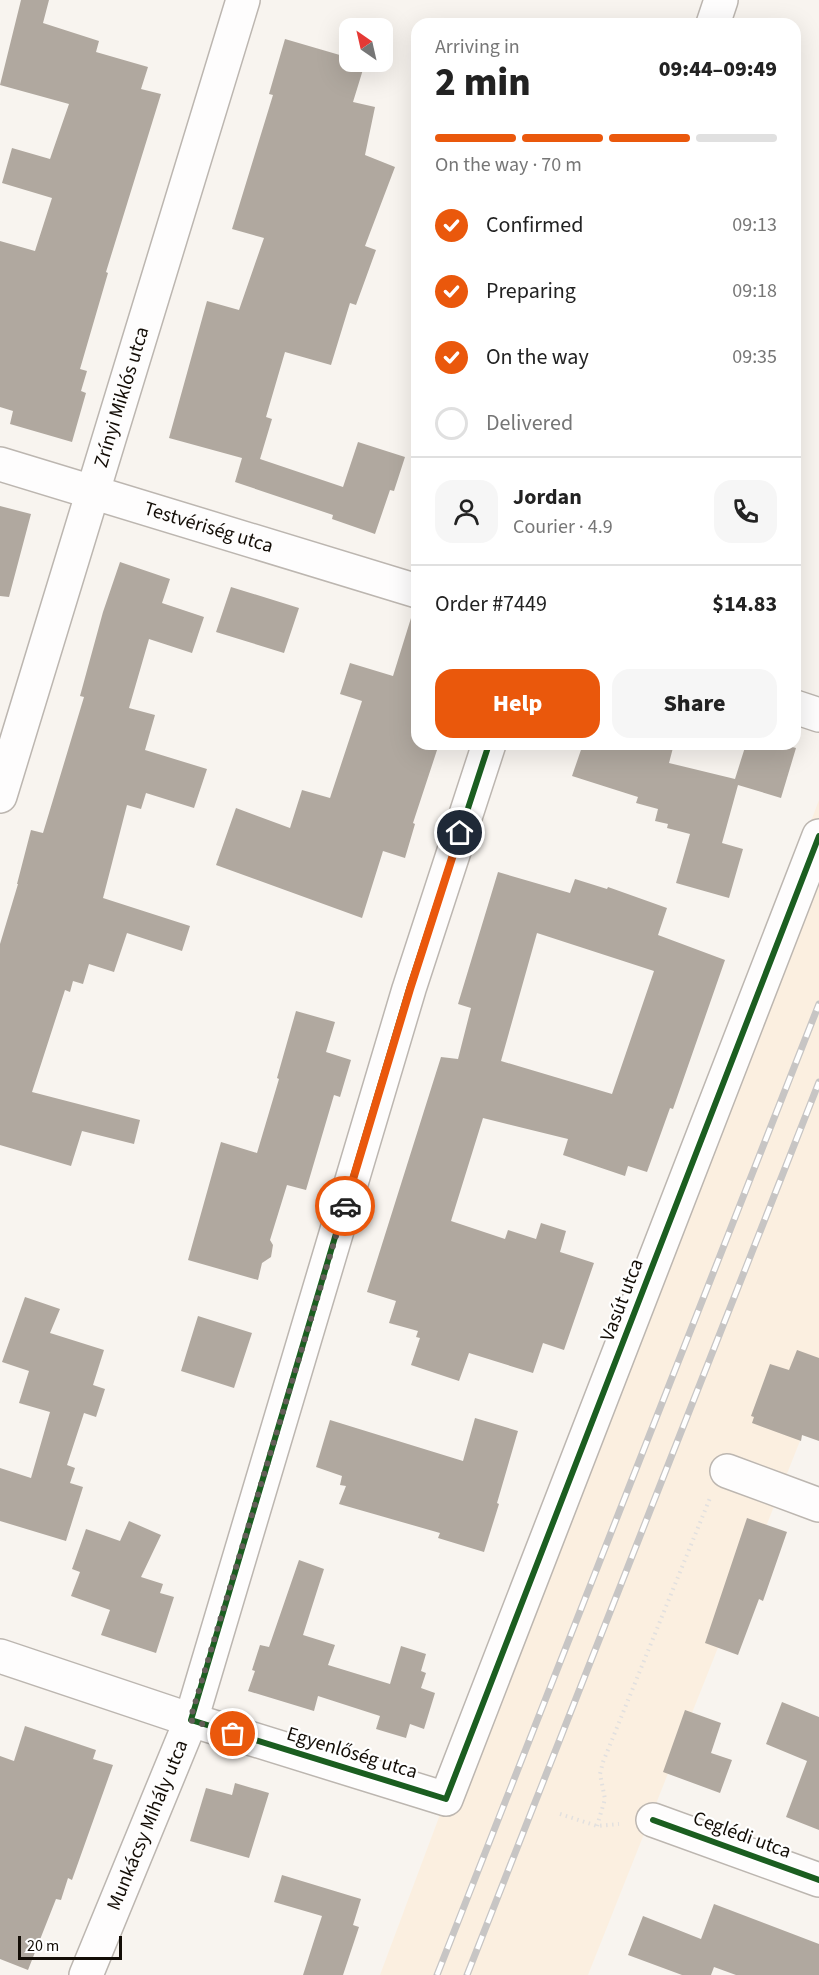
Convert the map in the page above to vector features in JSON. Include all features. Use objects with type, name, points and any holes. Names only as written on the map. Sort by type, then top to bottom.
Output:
[{"type":"street","name":"Zrínyi Miklós utca","points":[[0,796],[243,0]]},
{"type":"street","points":[[715,18],[721,0]]},
{"type":"street","name":"Testvériség utca","points":[[0,464],[411,589]]},
{"type":"street","points":[[801,710],[819,715]]},
{"type":"street","name":"Munkácsy Mihály utca","points":[[86,1975],[190,1720],[410,989],[487,750]]},
{"type":"street","name":"Vasút utca","points":[[456,1776],[819,836]]},
{"type":"street","points":[[732,1472],[819,1505]]},
{"type":"street","name":"Egyenlőség utca","points":[[0,1656],[190,1720],[446,1799],[456,1776]]},
{"type":"street","name":"Ceglédi utca","points":[[653,1820],[819,1880]]},
{"type":"path","points":[[560,1814],[597,1826],[605,1800],[600,1774],[603,1762],[708,1503],[715,1490],[732,1472]]},
{"type":"shaded area","points":[[819,800],[819,1393],[588,1975],[380,1975]]},
{"type":"building","points":[[21,0],[49,0],[43,23],[99,41],[96,52],[148,67],[141,89],[161,94],[106,272],[108,273],[80,369],[87,371],[81,391],[86,393],[72,442],[10,424],[13,411],[0,407],[0,241],[35,251],[52,198],[2,183],[12,148],[50,159],[69,104],[0,85]]},
{"type":"building","points":[[285,39],[339,55],[339,72],[362,72],[353,102],[375,107],[365,155],[395,167],[365,246],[376,250],[356,305],[350,303],[331,365],[285,352],[266,417],[272,419],[260,459],[343,487],[358,442],[405,457],[394,491],[390,490],[375,534],[332,519],[333,515],[235,482],[242,458],[169,438],[207,301],[239,310],[264,238],[232,229],[273,95],[269,94]]},
{"type":"building","points":[[0,506],[31,514],[9,597],[0,596]]},
{"type":"building","points":[[120,562],[170,579],[162,603],[204,617],[192,653],[149,639],[129,708],[155,715],[145,750],[207,769],[194,808],[146,793],[141,809],[127,805],[103,898],[190,926],[182,951],[127,933],[114,972],[89,964],[83,984],[73,981],[70,992],[65,990],[32,1092],[140,1120],[134,1144],[82,1131],[71,1166],[0,1145],[0,944],[31,830],[43,833],[84,697],[80,696],[103,612]]},
{"type":"building","points":[[231,587],[299,608],[284,653],[216,632]]},
{"type":"building","points":[[411,618],[411,750],[437,750],[413,823],[415,824],[405,858],[383,851],[362,918],[216,865],[236,808],[290,828],[302,790],[330,798],[362,701],[340,694],[350,663],[393,676]]},
{"type":"building","points":[[581,750],[672,750],[669,763],[735,779],[744,750],[795,750],[781,798],[738,785],[722,843],[743,849],[729,898],[676,883],[690,834],[667,828],[668,824],[655,821],[658,809],[636,803],[638,797],[572,776]]},
{"type":"building","points":[[498,872],[570,893],[575,879],[607,889],[608,887],[667,908],[658,935],[725,960],[673,1109],[670,1108],[647,1172],[628,1166],[625,1176],[563,1155],[568,1139],[483,1118],[451,1221],[505,1239],[508,1230],[536,1239],[541,1223],[566,1231],[560,1252],[594,1263],[564,1350],[543,1343],[533,1373],[469,1353],[459,1381],[411,1365],[420,1338],[416,1337],[418,1331],[389,1323],[396,1301],[367,1292],[441,1057],[458,1059],[471,1008],[458,1004]],"holes":[[[537,933],[654,971],[612,1094],[501,1061]]]},
{"type":"building","points":[[296,1011],[335,1022],[326,1052],[351,1060],[340,1097],[334,1095],[306,1190],[287,1185],[270,1240],[273,1245],[271,1257],[262,1263],[258,1280],[188,1260],[221,1142],[257,1153]]},
{"type":"building","points":[[25,1297],[60,1309],[50,1333],[104,1350],[93,1385],[105,1389],[96,1417],[84,1413],[67,1465],[75,1468],[70,1483],[83,1487],[66,1541],[0,1521],[0,1468],[31,1478],[50,1412],[19,1403],[29,1371],[2,1362]]},
{"type":"building","points":[[198,1316],[252,1333],[234,1388],[181,1371]]},
{"type":"building","points":[[797,1350],[819,1358],[819,1441],[802,1435],[801,1441],[752,1423],[754,1417],[751,1416],[770,1364],[789,1370]]},
{"type":"building","points":[[475,1418],[518,1431],[484,1552],[438,1538],[440,1533],[339,1504],[346,1486],[340,1485],[342,1476],[316,1467],[330,1420],[463,1461]]},
{"type":"building","points":[[747,1518],[787,1532],[763,1601],[759,1599],[738,1655],[705,1643]]},
{"type":"building","points":[[129,1521],[161,1535],[141,1577],[163,1584],[160,1593],[174,1597],[156,1653],[101,1635],[110,1610],[71,1596],[80,1572],[72,1569],[86,1529],[120,1541]]},
{"type":"building","points":[[299,1560],[324,1569],[303,1635],[335,1645],[328,1665],[390,1684],[401,1646],[426,1654],[421,1671],[426,1673],[421,1688],[435,1693],[424,1729],[410,1724],[406,1738],[376,1729],[380,1716],[318,1696],[314,1711],[248,1691],[260,1645],[269,1647]]},
{"type":"building","points":[[782,1702],[819,1717],[819,1830],[786,1817],[807,1761],[766,1744]]},
{"type":"building","points":[[685,1710],[721,1723],[711,1753],[732,1760],[720,1793],[663,1772]]},
{"type":"building","points":[[25,1726],[96,1750],[93,1759],[113,1765],[72,1880],[68,1878],[61,1900],[56,1899],[28,1970],[0,1959],[0,1756],[14,1761]]},
{"type":"building","points":[[235,1783],[269,1793],[249,1858],[190,1841],[206,1788],[232,1795]]},
{"type":"building","points":[[282,1875],[361,1899],[353,1925],[359,1927],[343,1975],[303,1975],[322,1916],[274,1902]]},
{"type":"building","points":[[714,1904],[819,1944],[819,1975],[736,1975],[714,1967],[711,1975],[682,1975],[628,1955],[643,1916],[701,1939]]},
{"type":"railway","points":[[437,1975],[819,1004]]},
{"type":"railway","points":[[467,1975],[819,1082]]},
{"type":"cycle path","points":[[487,750],[409,989],[191,1720],[446,1799],[819,836]]},
{"type":"cycle path","points":[[653,1820],[819,1880]]},
{"type":"way so far","points":[[233,1734],[190,1720],[345,1206]]},
{"type":"route","points":[[345,1206],[410,989],[460,833]]}]
